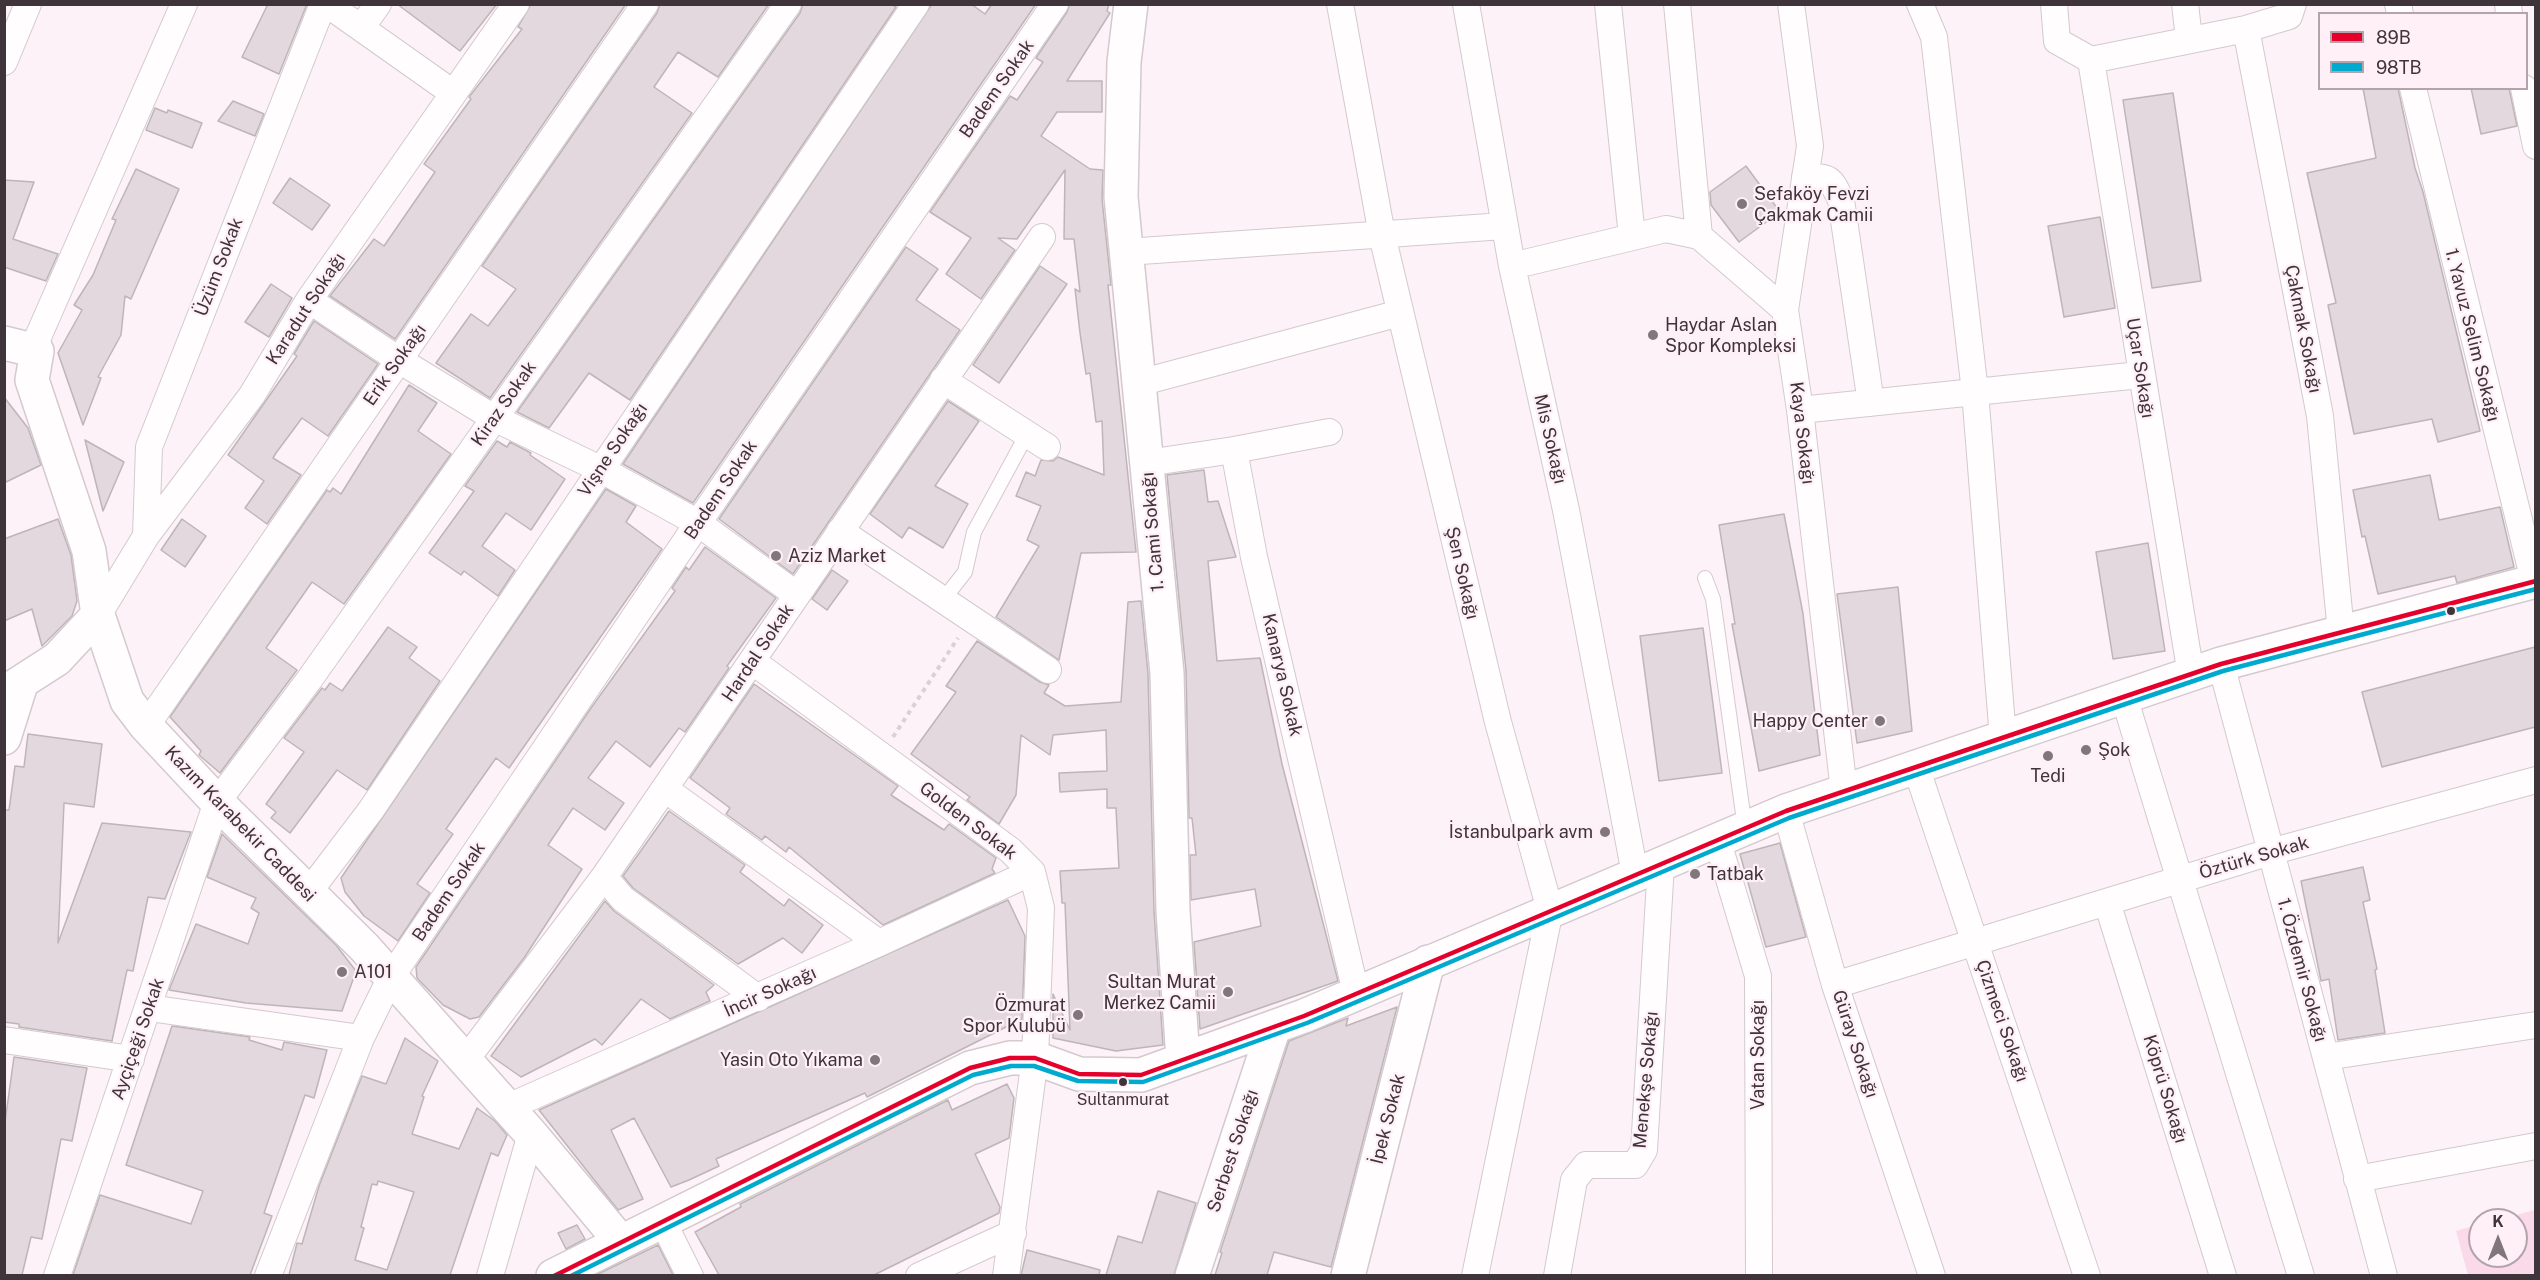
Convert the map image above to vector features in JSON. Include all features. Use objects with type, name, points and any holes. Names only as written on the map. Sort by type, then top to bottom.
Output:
[{"type":"street","points":[[4,62],[28,4]]},
{"type":"street","points":[[4,343],[37,351],[39,337],[184,4]]},
{"type":"street","points":[[325,4],[453,93]]},
{"type":"street","name":"Üzüm Sokak","points":[[146,536],[149,447],[325,4]]},
{"type":"street","points":[[361,28],[378,4]]},
{"type":"street","name":"Karadut Sokağı","points":[[99,615],[146,536],[252,395],[309,300],[516,4]]},
{"type":"street","name":"Erik Sokağı","points":[[146,726],[645,4]]},
{"type":"street","name":"Kiraz Sokak","points":[[217,802],[309,680],[788,4]]},
{"type":"street","name":"Vişne Sokağı","points":[[308,893],[371,810],[916,4]]},
{"type":"street","name":"Badem Sokak","points":[[268,1275],[361,1038],[391,977],[698,523],[1055,4]]},
{"type":"street","name":"1. Cami Sokağı","points":[[1131,4],[1124,62],[1121,197],[1167,673],[1173,911],[1183,1060]]},
{"type":"street","name":"Şen Sokağı","points":[[1340,4],[1382,235],[1400,313],[1498,722],[1550,910]]},
{"type":"street","name":"Mis Sokağı","points":[[1466,4],[1512,266],[1648,869]]},
{"type":"street","points":[[1608,4],[1632,237]]},
{"type":"street","points":[[1677,4],[1699,236]]},
{"type":"street","name":"Kaya Sokağı","points":[[1791,4],[1810,146],[1785,310],[1800,410],[1844,791]]},
{"type":"street","points":[[1920,4],[1934,37],[1975,392],[2003,738]]},
{"type":"street","points":[[2054,4],[2057,40],[2091,60],[2246,29],[2289,16],[2293,4]]},
{"type":"street","points":[[2185,4],[2189,39]]},
{"type":"street","name":"Çakmak Sokağı","points":[[2246,29],[2320,416],[2341,632]]},
{"type":"street","name":"Uçar Sokağı","points":[[2091,60],[2140,375],[2206,670]]},
{"type":"street","name":"1. Yavuz Selim Sokağı","points":[[2413,90],[2535,581]]},
{"type":"street","points":[[2524,90],[2535,146]]},
{"type":"street","points":[[1805,177],[1827,177],[1832,181],[1841,200],[1871,403]]},
{"type":"street","points":[[1126,252],[1504,226]]},
{"type":"street","points":[[1512,266],[1666,229],[1699,236],[1785,310]]},
{"type":"street","name":"Hardal Sokak","points":[[464,1062],[604,877],[1042,237]]},
{"type":"street","points":[[309,300],[399,360],[494,418],[600,469],[698,523],[797,595]]},
{"type":"street","points":[[1139,383],[1400,313]]},
{"type":"street","name":"Kazım Karabekir Caddesi","points":[[37,351],[33,380],[89,550],[99,615],[127,701],[146,726],[217,802],[391,977],[464,1062],[531,1134],[621,1242]]},
{"type":"street","points":[[1800,410],[2140,375]]},
{"type":"street","points":[[943,380],[1037,440]]},
{"type":"street","points":[[1147,463],[1329,432]]},
{"type":"street","name":"Kanarya Sokak","points":[[1234,450],[1254,556],[1356,993]]},
{"type":"street","points":[[840,531],[1048,670]]},
{"type":"street","points":[[554,1275],[970,1068],[1010,1058],[1035,1058],[1079,1074],[1141,1075],[1274,1027],[1786,811],[2206,670],[2535,581]]},
{"type":"street","points":[[4,738],[13,689],[57,659],[99,615]]},
{"type":"street","name":"Golden Sokak","points":[[752,661],[1010,850],[1032,872],[1041,908],[1035,1058],[1006,1275]]},
{"type":"street","name":"1. Özdemir Sokağı","points":[[2206,670],[2270,852],[2384,1275]]},
{"type":"street","points":[[2124,697],[2301,1275]]},
{"type":"street","name":"Çizmeci Sokağı","points":[[1916,767],[2087,1275]]},
{"type":"street","name":"Öztürk Sokak","points":[[1835,985],[2270,852],[2535,780]]},
{"type":"street","points":[[665,789],[879,943]]},
{"type":"street","name":"Ayçiçeği Sokak","points":[[57,1275],[217,802]]},
{"type":"street","name":"Güray Sokağı","points":[[1786,811],[1835,985],[1932,1275]]},
{"type":"street","name":"Vatan Sokağı","points":[[1731,834],[1758,976],[1759,1275]]},
{"type":"street","name":"Menekşe Sokağı","points":[[1557,1275],[1574,1180],[1586,1165],[1635,1165],[1644,1150],[1648,869]]},
{"type":"street","name":"İncir Sokağı","points":[[506,1108],[758,998],[1032,872]]},
{"type":"street","points":[[604,877],[623,899],[758,998]]},
{"type":"street","name":"Köprü Sokağı","points":[[2107,902],[2223,1275]]},
{"type":"street","points":[[1475,1275],[1550,910]]},
{"type":"street","name":"İpek Sokak","points":[[1348,1275],[1428,962]]},
{"type":"street","points":[[149,1008],[361,1038]]},
{"type":"street","points":[[2326,1058],[2535,1025]]},
{"type":"street","name":"Serbest Sokağı","points":[[1192,1275],[1274,1027]]},
{"type":"street","points":[[4,1040],[131,1059]]},
{"type":"street","points":[[490,1275],[531,1134]]},
{"type":"street","points":[[2357,1179],[2535,1146]]},
{"type":"street","points":[[662,1220],[690,1275]]},
{"type":"street","points":[[919,1275],[1013,1233]]},
{"type":"lane","points":[[943,600],[965,572],[974,532],[1006,469],[1037,440]]},
{"type":"lane","points":[[1705,578],[1713,599],[1731,834]]},
{"type":"path","points":[[881,755],[971,618]]},
{"type":"shaded area","points":[[2535,1210],[2535,1275],[2468,1275],[2456,1231],[2468,1228],[2468,1268],[2528,1268],[2528,1212]]},
{"type":"building","points":[[268,4],[307,4],[279,74],[242,57]]},
{"type":"building","points":[[397,4],[497,4],[460,51]]},
{"type":"building","points":[[531,4],[626,4],[395,339],[330,296],[374,239],[384,246],[435,172],[424,164],[471,99],[469,97],[522,29],[518,27]]},
{"type":"building","points":[[660,4],[769,4],[718,77],[678,52],[654,87],[692,113],[490,398],[436,363],[471,314],[488,326],[516,289],[482,266],[657,13]]},
{"type":"building","points":[[803,4],[891,4],[896,7],[630,400],[589,373],[549,428],[517,412],[800,13]]},
{"type":"building","points":[[932,4],[971,4],[985,14],[992,4],[1036,4],[693,503],[623,464]]},
{"type":"building","points":[[1070,4],[1109,4],[1107,11],[1110,13],[1067,81],[1102,81],[1102,112],[1057,112],[1041,136],[1090,169],[1103,170],[1102,199],[1111,285],[1108,285],[1136,552],[1081,553],[1059,660],[996,617],[1039,546],[1027,540],[1041,506],[1016,496],[1026,472],[1035,476],[1041,460],[1053,461],[1058,457],[1104,475],[1102,421],[1096,422],[1090,373],[1086,374],[1080,333],[1075,289],[1080,292],[1074,239],[1064,239],[1065,170],[1017,239],[998,238],[1015,250],[981,299],[946,274],[971,238],[930,212],[1010,96],[1017,100],[1043,62],[1036,58]]},
{"type":"building","points":[[2363,90],[2398,90],[2415,168],[2423,192],[2480,431],[2438,442],[2432,419],[2354,434],[2328,305],[2336,303],[2307,173],[2376,158]]},
{"type":"building","points":[[2471,90],[2509,90],[2517,126],[2481,134]]},
{"type":"building","points":[[2173,93],[2201,281],[2152,288],[2123,100]]},
{"type":"building","points":[[233,101],[264,114],[255,136],[218,121]]},
{"type":"building","points":[[155,108],[167,113],[168,110],[202,123],[192,148],[146,130]]},
{"type":"building","name":"Sefaköy Fevzi Çakmak Camii","points":[[1746,166],[1780,212],[1739,242],[1711,205],[1710,192]]},
{"type":"building","points":[[136,169],[179,189],[131,299],[125,296],[121,335],[98,377],[101,378],[83,425],[58,353],[82,310],[74,305],[93,275],[116,220],[112,219]]},
{"type":"building","points":[[290,178],[330,205],[312,230],[273,203]]},
{"type":"building","points":[[4,180],[34,182],[13,239],[58,254],[46,281],[4,267]]},
{"type":"building","points":[[2100,217],[2115,308],[2064,317],[2048,226]]},
{"type":"building","points":[[906,247],[938,269],[916,300],[960,330],[793,574],[719,519]]},
{"type":"building","points":[[1040,266],[1067,284],[999,383],[973,365]]},
{"type":"building","points":[[271,284],[292,298],[269,337],[245,322]]},
{"type":"building","points":[[314,321],[378,364],[328,436],[302,418],[276,453],[273,458],[301,475],[267,524],[245,508],[264,481],[228,455],[297,356],[294,354]]},
{"type":"building","points":[[409,385],[437,403],[418,431],[451,454],[344,604],[312,582],[266,648],[297,670],[220,773],[199,755],[201,751],[170,717],[327,490],[330,492],[333,488],[341,494]]},
{"type":"building","points":[[4,397],[28,428],[41,465],[4,483]]},
{"type":"building","points":[[948,401],[979,421],[935,486],[968,504],[943,548],[909,527],[902,538],[870,514]]},
{"type":"building","points":[[85,440],[124,462],[103,511]]},
{"type":"building","points":[[497,441],[507,447],[510,442],[531,453],[530,455],[565,479],[531,530],[506,513],[482,546],[515,570],[498,596],[464,571],[461,575],[429,553],[474,491],[465,486]]},
{"type":"building","points":[[1204,470],[1208,502],[1218,501],[1236,557],[1208,561],[1217,661],[1260,658],[1282,764],[1338,981],[1200,1029],[1194,942],[1261,926],[1255,889],[1191,900],[1190,855],[1196,855],[1192,818],[1189,818],[1186,671],[1167,475]]},
{"type":"building","points":[[2430,475],[2439,520],[2500,507],[2514,567],[2457,583],[2455,576],[2378,594],[2365,536],[2362,537],[2353,490]]},
{"type":"building","points":[[606,489],[636,506],[626,522],[662,549],[509,768],[496,758],[446,829],[453,834],[417,884],[430,893],[398,941],[364,916],[345,892],[341,878]]},
{"type":"building","points":[[1784,514],[1803,614],[1820,755],[1759,771],[1732,624],[1735,624],[1719,525]]},
{"type":"building","points":[[58,519],[71,555],[77,601],[72,616],[42,646],[32,609],[4,621],[4,539]]},
{"type":"building","points":[[182,519],[206,536],[185,567],[161,550]]},
{"type":"building","points":[[2148,543],[2165,651],[2113,659],[2096,552]]},
{"type":"building","points":[[705,547],[776,598],[727,666],[729,668],[685,732],[679,728],[650,767],[616,741],[588,778],[624,803],[605,830],[573,808],[548,845],[582,869],[524,958],[479,1017],[470,1019],[443,1005],[417,978],[416,967],[591,708],[675,591],[672,588],[686,567],[689,570]]},
{"type":"building","points":[[832,570],[848,581],[827,610],[812,599]]},
{"type":"building","points":[[1898,587],[1912,731],[1857,743],[1837,594]]},
{"type":"building","points":[[1141,601],[1148,674],[1154,911],[1163,1045],[1116,1051],[1053,1038],[1053,994],[1070,1030],[1065,903],[1062,903],[1060,871],[1119,868],[1116,808],[1107,808],[1107,789],[1060,792],[1059,773],[1107,771],[1106,730],[1053,735],[1050,755],[1021,735],[1016,795],[999,824],[967,800],[970,797],[911,754],[956,692],[946,686],[977,641],[1040,682],[1049,685],[1044,693],[1065,706],[1121,702],[1128,602]]},
{"type":"building","points":[[388,627],[417,647],[409,658],[440,681],[367,790],[337,770],[290,833],[271,818],[276,812],[266,804],[304,752],[284,738],[322,688],[325,690],[330,683],[342,691]]},
{"type":"building","points":[[1703,628],[1722,773],[1659,781],[1640,636]]},
{"type":"building","points":[[2535,647],[2535,727],[2382,767],[2362,692]]},
{"type":"building","points":[[754,684],[898,786],[891,795],[944,830],[949,824],[996,858],[992,869],[995,873],[883,925],[789,847],[786,852],[765,836],[762,840],[726,814],[730,808],[690,778]]},
{"type":"building","points":[[28,734],[102,744],[94,807],[64,803],[58,943],[102,823],[191,832],[165,899],[148,897],[133,971],[127,970],[112,1041],[19,1027],[19,1024],[4,1022],[4,810],[9,810],[15,766],[24,767]]},
{"type":"building","points":[[669,811],[745,865],[740,872],[784,906],[789,899],[823,925],[802,953],[783,938],[738,964],[633,888],[623,876]]},
{"type":"building","points":[[222,834],[336,945],[356,971],[342,1011],[246,1003],[169,990],[196,924],[248,944],[259,913],[251,908],[256,898],[207,877]]},
{"type":"building","points":[[1780,843],[1806,937],[1766,947],[1740,854]]},
{"type":"building","points":[[2363,867],[2370,900],[2363,902],[2377,969],[2375,970],[2385,1033],[2338,1040],[2329,979],[2321,981],[2301,881]]},
{"type":"building","points":[[1008,900],[1025,936],[1022,1019],[867,1097],[865,1093],[716,1159],[719,1166],[689,1180],[671,1187],[634,1118],[611,1130],[643,1199],[618,1210],[539,1110]]},
{"type":"building","points":[[605,901],[614,911],[714,985],[706,992],[710,1001],[670,1019],[641,999],[602,1045],[595,1039],[521,1077],[491,1056]]},
{"type":"building","points":[[1397,1007],[1331,1267],[1274,1252],[1267,1275],[1215,1275],[1222,1253],[1220,1252],[1289,1041],[1348,1018],[1346,1026]]},
{"type":"building","points":[[172,1026],[250,1037],[249,1040],[282,1050],[284,1042],[327,1050],[314,1098],[305,1095],[264,1213],[272,1216],[250,1275],[73,1275],[100,1195],[191,1224],[203,1191],[126,1165]]},
{"type":"building","points":[[405,1038],[438,1061],[422,1096],[424,1097],[412,1134],[459,1149],[477,1108],[495,1121],[507,1135],[498,1156],[491,1153],[450,1275],[289,1275],[297,1243],[302,1244],[319,1186],[362,1076],[386,1084]],"holes":[[[378,1181],[414,1192],[387,1270],[355,1260],[372,1184],[377,1185]]]},
{"type":"building","points":[[14,1057],[87,1068],[72,1141],[61,1139],[42,1239],[31,1237],[22,1275],[4,1275],[4,1129]]},
{"type":"building","points":[[1007,1084],[1014,1098],[1009,1138],[975,1154],[1000,1207],[999,1213],[874,1275],[719,1275],[695,1232],[741,1207],[740,1204],[948,1100],[952,1110]]},
{"type":"building","points":[[1158,1191],[1196,1203],[1174,1275],[1106,1275],[1118,1236],[1142,1243]]},
{"type":"building","points":[[577,1225],[585,1239],[566,1249],[558,1233]]},
{"type":"building","points":[[658,1245],[673,1275],[596,1275]]},
{"type":"building","points":[[1027,1250],[1100,1270],[1099,1275],[1021,1275]]},
{"type":"transit line","name":"89B","points":[[554,1276],[970,1068],[1010,1058],[1035,1058],[1079,1074],[1141,1075],[1304,1016],[1786,811],[2221,664],[2536,581]]},
{"type":"transit line","name":"98TB","points":[[571,1276],[973,1075],[1011,1066],[1034,1066],[1078,1081],[1143,1082],[1307,1023],[1789,818],[2223,671],[2536,589]]},
{"type":"place","name":"Sefaköy Fevzi Çakmak Camii","points":[[1742,204]]},
{"type":"place","name":"Haydar Aslan Spor Kompleksi","points":[[1653,335]]},
{"type":"place","name":"Aziz Market","points":[[776,556]]},
{"type":"place","name":"Happy Center","points":[[1880,721]]},
{"type":"place","name":"Şok","points":[[2086,750]]},
{"type":"place","name":"Tedi","points":[[2048,756]]},
{"type":"place","name":"İstanbulpark avm","points":[[1605,832]]},
{"type":"place","name":"Tatbak","points":[[1695,874]]},
{"type":"place","name":"A101","points":[[342,972]]},
{"type":"place","name":"Sultan Murat Merkez Camii","points":[[1228,992]]},
{"type":"place","name":"Özmurat Spor Kulubü","points":[[1078,1015]]},
{"type":"place","name":"Yasin Oto Yıkama","points":[[875,1060]]},
{"type":"place","name":"Sultanmurat","points":[[1123,1082]]}]
